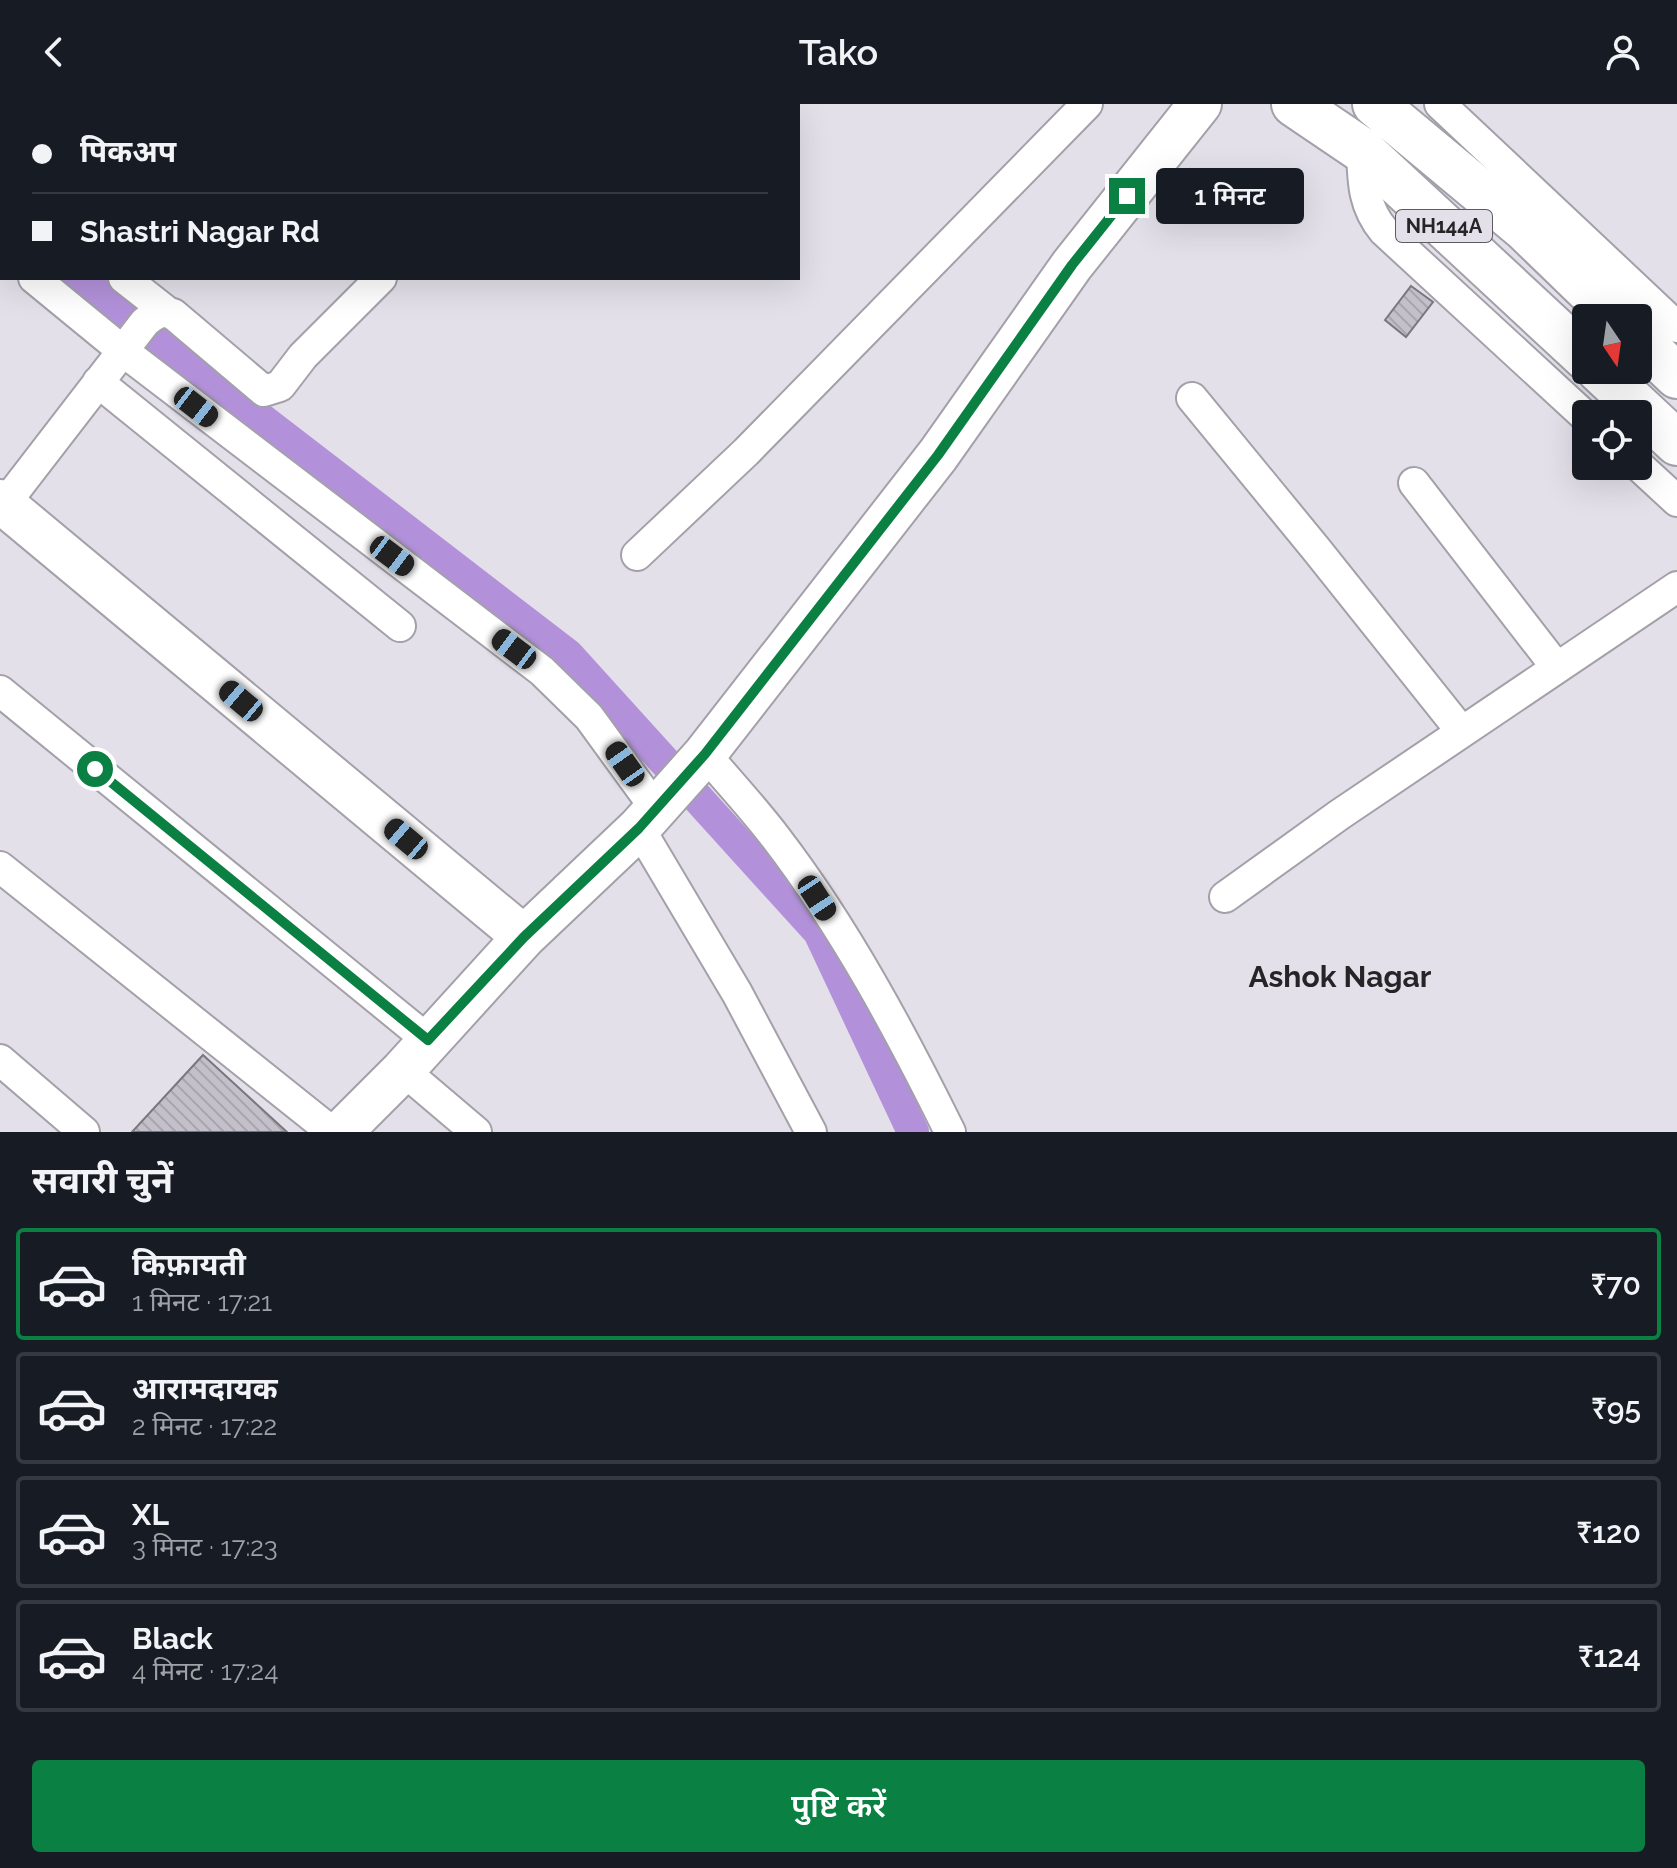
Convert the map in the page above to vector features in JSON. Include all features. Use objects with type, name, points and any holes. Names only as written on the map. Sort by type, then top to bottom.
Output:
[{"type":"highway","name":"NH144A","points":[[1294,104],[1362,150],[1572,345]]},
{"type":"highway","name":"NH144A","points":[[1375,104],[1524,228],[1603,304]]},
{"type":"highway","points":[[1652,352],[1677,376]]},
{"type":"highway","points":[[1614,384],[1677,443]]},
{"type":"street","points":[[637,555],[746,452],[1087,104]]},
{"type":"street","points":[[341,1132],[524,937],[673,790],[938,455],[1072,265],[1200,104]]},
{"type":"street","points":[[1440,104],[1677,327]]},
{"type":"street","points":[[1362,150],[1364,193],[1368,207],[1384,231],[1572,404]]},
{"type":"street","points":[[38,280],[142,330],[542,671],[589,717],[673,790],[775,837],[852,951],[911,1054],[950,1132]]},
{"type":"street","points":[[125,280],[142,330]]},
{"type":"street","points":[[378,280],[303,356],[280,386],[269,391],[264,391],[173,314],[142,330],[1,505],[524,937]]},
{"type":"street","points":[[98,382],[400,626]]},
{"type":"street","points":[[1192,398],[1462,732]]},
{"type":"street","points":[[1652,478],[1677,501]]},
{"type":"street","points":[[1414,483],[1557,668]]},
{"type":"street","points":[[1225,897],[1677,587]]},
{"type":"street","points":[[0,691],[416,1055],[476,1132]]},
{"type":"street","points":[[673,790],[737,993],[811,1132]]},
{"type":"street","points":[[0,867],[332,1132]]},
{"type":"street","points":[[0,1060],[84,1132]]},
{"type":"building","points":[[1411,286],[1433,302],[1406,337],[1385,320]]},
{"type":"building","points":[[203,1055],[287,1132],[132,1132]]},
{"type":"waterway","points":[[81,280],[568,655],[819,932],[913,1132]]},
{"type":"district","name":"Ashok Nagar","points":[[1340,976]]},
{"type":"route","points":[[95,769],[428,1040],[524,937],[639,828],[705,754],[938,455],[1072,265],[1127,196]]}]
